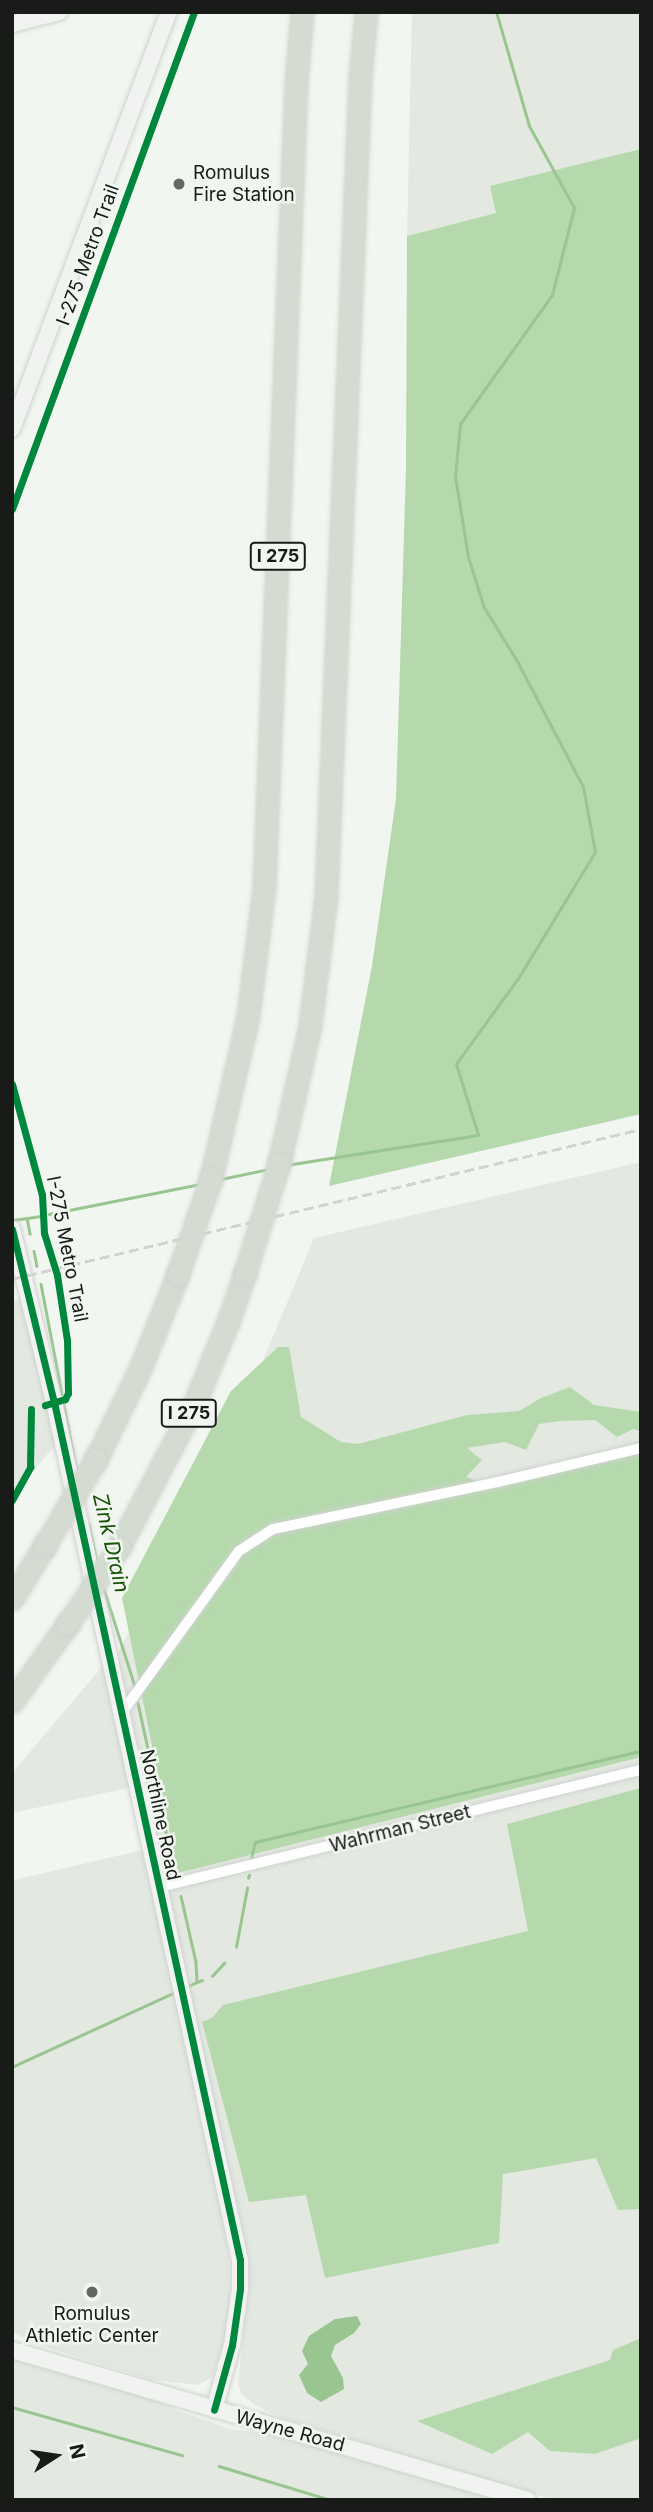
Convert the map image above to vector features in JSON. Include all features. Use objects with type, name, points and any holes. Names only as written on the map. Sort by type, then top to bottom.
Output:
[{"type":"highway","name":"I 275","points":[[12,1600],[96,1459],[141,1369],[211,1178],[248,1016],[264,887],[296,82],[302,12]]},
{"type":"highway","name":"I 275","points":[[12,1702],[68,1625],[119,1547],[195,1402],[228,1322],[279,1163],[310,1025],[326,896],[360,78],[366,12]]},
{"type":"street","points":[[12,24],[59,12]]},
{"type":"street","points":[[12,429],[169,12]]},
{"type":"street","name":"Northline Road","points":[[12,1229],[54,1402],[240,2260],[237,2318],[214,2410]]},
{"type":"street","points":[[121,1714],[239,1551],[273,1529],[498,1482],[641,1448]]},
{"type":"street","name":"Wahrman Street","points":[[160,1887],[641,1770]]},
{"type":"street","name":"Wayne Road","points":[[12,2350],[528,2500]]},
{"type":"shaded area","points":[[412,12],[641,12],[641,149],[491,186],[496,213],[407,236]]},
{"type":"shaded area","points":[[641,149],[641,1114],[329,1186],[372,966],[396,799],[406,467],[407,236],[496,213],[490,186]]},
{"type":"shaded area","points":[[641,1162],[641,2500],[554,2500],[282,2418],[253,2404],[241,2394],[238,2384],[248,2295],[244,2239],[116,1656],[220,1464],[314,1238]]},
{"type":"shaded area","points":[[23,1299],[56,1444],[12,1496],[12,1301]]},
{"type":"shaded area","points":[[278,1347],[289,1347],[301,1417],[341,1442],[358,1444],[467,1415],[519,1411],[541,1398],[570,1387],[594,1405],[641,1412],[641,1431],[633,1429],[617,1437],[595,1420],[561,1421],[539,1424],[526,1450],[505,1442],[467,1448],[482,1460],[466,1477],[490,1485],[523,1482],[641,1450],[641,1757],[178,1873],[122,1598],[231,1391]]},
{"type":"shaded area","points":[[106,1662],[133,1787],[12,1813],[12,1773]]},
{"type":"shaded area","points":[[641,1788],[641,2209],[618,2210],[596,2158],[503,2174],[499,2243],[325,2278],[306,2195],[249,2202],[202,2022],[212,2018],[223,2005],[528,1931],[507,1824]]},
{"type":"shaded area","points":[[147,1849],[195,2070],[196,2102],[220,2197],[229,2259],[230,2298],[223,2348],[212,2377],[198,2385],[153,2380],[35,2344],[12,2332],[12,1872],[14,1880]]},
{"type":"shaded area","points":[[357,2316],[361,2324],[354,2333],[335,2345],[331,2356],[343,2378],[344,2389],[321,2402],[307,2393],[299,2375],[308,2364],[302,2351],[309,2336],[335,2319]]},
{"type":"shaded area","points":[[641,2338],[641,2438],[595,2454],[550,2451],[528,2432],[492,2454],[417,2421],[610,2360],[613,2350]]},
{"type":"shaded area","points":[[12,2355],[146,2395],[174,2409],[230,2429],[275,2434],[514,2500],[12,2500]]},
{"type":"waterway","points":[[286,1165],[478,1135],[456,1064],[519,977],[595,852],[583,787],[518,663],[484,608],[468,557],[455,477],[460,424],[552,295],[574,208],[529,126],[496,12]]},
{"type":"waterway","points":[[221,1179],[269,1169]]},
{"type":"waterway","points":[[49,1214],[201,1184]]},
{"type":"waterway","name":"Zink Drain","points":[[13,1220],[41,1216]]},
{"type":"waterway","name":"Zink Drain","points":[[27,1218],[30,1234]]},
{"type":"waterway","name":"Zink Drain","points":[[34,1251],[37,1266]]},
{"type":"waterway","name":"Zink Drain","points":[[41,1284],[62,1394]]},
{"type":"waterway","name":"Zink Drain","points":[[64,1405],[76,1467]]},
{"type":"waterway","name":"Zink Drain","points":[[89,1524],[97,1562]]},
{"type":"waterway","name":"Zink Drain","points":[[103,1586],[135,1686]]},
{"type":"waterway","name":"Zink Drain","points":[[138,1703],[175,1872]]},
{"type":"waterway","points":[[251,1859],[255,1842],[641,1751]]},
{"type":"waterway","points":[[236,1947],[247,1888]]},
{"type":"waterway","name":"Zink Drain","points":[[181,1896],[196,1962],[197,1982]]},
{"type":"waterway","points":[[212,1976],[224,1963]]},
{"type":"waterway","name":"Zink Drain","points":[[188,1986],[202,1980]]},
{"type":"waterway","name":"Zink Drain","points":[[12,2067],[173,1993]]},
{"type":"waterway","points":[[12,2407],[182,2455]]},
{"type":"waterway","points":[[219,2466],[331,2500]]},
{"type":"railway","points":[[12,1279],[641,1129]]},
{"type":"cycle path","name":"I-275 Metro Trail","points":[[12,509],[194,12]]},
{"type":"cycle path","name":"I-275 Metro Trail","points":[[12,1084],[42,1195],[44,1233],[57,1275],[67,1340],[68,1393],[65,1399],[45,1405]]},
{"type":"cycle path","points":[[12,1229],[54,1402],[240,2260],[240,2289],[232,2345],[214,2410]]},
{"type":"cycle path","points":[[12,1500],[30,1467],[31,1409]]},
{"type":"place","name":"Romulus Fire Station","points":[[179,184]]},
{"type":"place","name":"Romulus Athletic Center","points":[[92,2292]]}]
